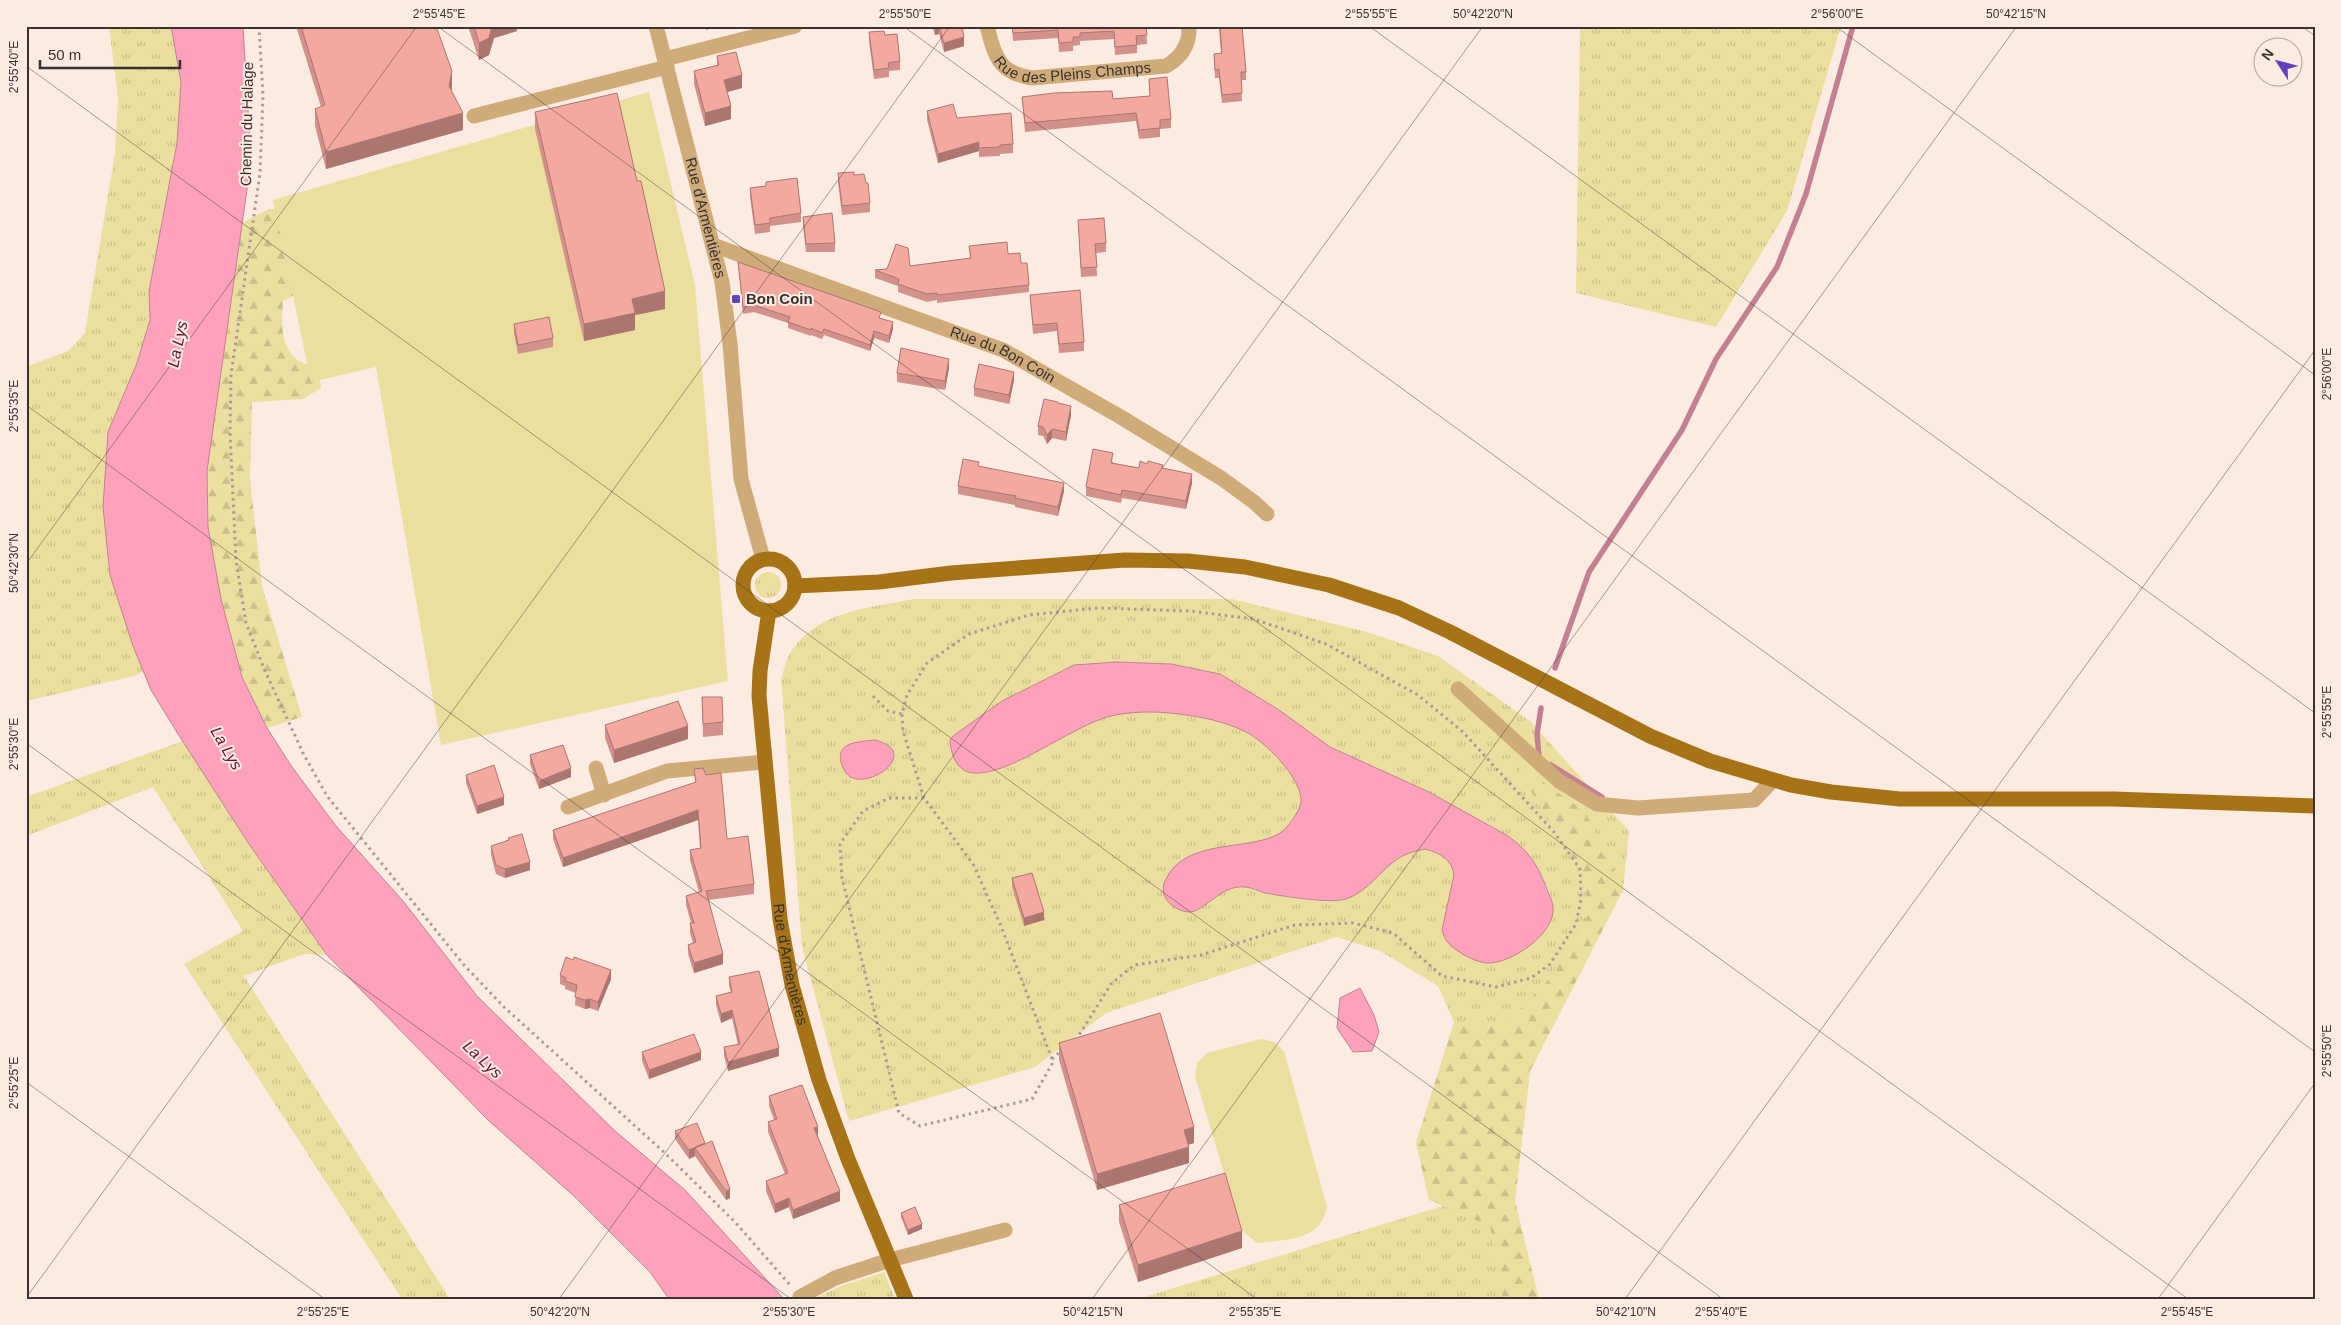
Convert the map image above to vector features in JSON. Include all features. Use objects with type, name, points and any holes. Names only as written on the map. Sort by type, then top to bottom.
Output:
[{"type":"main road","points":[[763,559],[773,559],[786,565],[792,572],[795,586],[787,604],[769,611],[750,604],[743,590],[743,578],[752,564],[763,559]]},
{"type":"main road","points":[[795,586],[879,582],[951,573],[1125,560],[1188,561],[1228,565],[1286,574],[1330,585],[1399,608],[1450,632],[1650,736],[1704,759],[1773,780],[1831,792],[1900,800],[2146,799],[2315,806]]},
{"type":"main road","name":"Rue d'Armentières","points":[[769,611],[759,684],[780,919],[792,985],[819,1080],[906,1299]]},
{"type":"street","name":"Rue d'Armentières","points":[[656,26],[713,245],[727,313],[740,479],[763,559]]},
{"type":"street","points":[[474,116],[795,26]]},
{"type":"street","name":"Rue des Pleins Champs","points":[[987,26],[999,62],[1016,74],[1032,78],[1166,66],[1185,50],[1189,26]]},
{"type":"street","name":"Rue du Bon Coin","points":[[713,245],[984,342],[1012,354],[1221,478],[1267,514]]},
{"type":"street","points":[[1458,689],[1559,781],[1597,804],[1638,808],[1754,800],[1773,780]]},
{"type":"street","points":[[568,807],[667,771],[765,762]]},
{"type":"street","points":[[596,768],[604,795]]},
{"type":"street","points":[[800,1296],[835,1278],[890,1260],[1004,1230]]},
{"type":"path","name":"Chemin du Halage","points":[[258,26],[262,96],[260,173],[231,384],[230,432],[236,561],[246,622],[265,670],[304,755],[328,796],[464,965],[504,1007],[563,1058],[687,1174],[735,1222],[800,1296]]},
{"type":"path","points":[[924,798],[889,798],[863,811],[840,844],[842,878],[899,1112],[920,1126],[1032,1099],[1052,1064],[1052,1059],[1001,926],[973,864],[924,798],[903,731],[902,714],[907,695],[927,664],[969,634],[1029,615],[1098,608],[1190,611],[1254,619],[1326,644],[1418,695],[1464,732],[1554,832],[1580,869],[1581,899],[1576,924],[1550,964],[1531,978],[1496,988],[1442,976],[1394,933],[1352,923],[1295,925],[1201,955],[1134,965],[1111,984],[1076,1040],[1070,1044]]},
{"type":"path","points":[[873,696],[888,711],[902,714]]},
{"type":"path","points":[[1052,1059],[1064,1049]]},
{"type":"green space","points":[[109,26],[171,26],[181,82],[177,143],[149,291],[150,320],[137,363],[133,646],[144,671],[134,676],[26,701],[26,367],[68,351],[85,333],[115,153],[118,98]]},
{"type":"green space","points":[[1580,26],[1841,26],[1787,211],[1716,327],[1576,293]]},
{"type":"green space","points":[[649,92],[695,285],[728,681],[441,745],[376,367],[311,382],[273,200]]},
{"type":"green space","points":[[269,209],[284,209],[302,291],[283,301],[282,326],[285,341],[288,349],[299,361],[318,367],[321,388],[303,399],[252,402],[250,480],[262,586],[302,717],[267,728],[242,677],[221,599],[208,527],[207,471],[242,223]]},
{"type":"green space","points":[[768,572],[777,576],[781,585],[777,594],[768,598],[759,594],[755,585],[759,576]]},
{"type":"green space","points":[[914,599],[1232,599],[1367,632],[1438,656],[1530,721],[1629,831],[1623,890],[1530,1071],[1518,1173],[1416,1143],[1454,1022],[1438,986],[1380,951],[1336,937],[1106,1013],[1035,1067],[849,1121],[802,947],[781,679],[792,650],[803,637],[817,626],[847,613]]},
{"type":"green space","points":[[183,741],[249,844],[327,955],[304,954],[244,976],[450,1299],[402,1299],[184,964],[243,931],[153,787],[26,836],[26,797]]},
{"type":"green space","points":[[1516,762],[1586,813],[1623,890],[1530,1071],[1515,1201],[1539,1299],[1503,1299],[1490,1226],[1429,1200],[1416,1143],[1454,1023],[1505,1024],[1546,983],[1590,912],[1580,869],[1525,782]]},
{"type":"green space","points":[[1261,1039],[1274,1042],[1284,1051],[1327,1207],[1323,1218],[1310,1233],[1301,1237],[1257,1243],[1241,1230],[1195,1076],[1197,1063],[1207,1053]]},
{"type":"green space","points":[[1495,1190],[1523,1299],[1138,1299],[1141,1298]]},
{"type":"green space","points":[[884,1272],[895,1299],[814,1299],[841,1286]]},
{"type":"water","name":"La Lys","points":[[171,26],[243,26],[251,161],[207,471],[208,527],[221,599],[242,677],[267,728],[292,767],[336,826],[403,901],[477,996],[615,1131],[685,1190],[784,1299],[669,1299],[650,1272],[575,1197],[489,1121],[327,955],[249,844],[151,690],[133,646],[110,575],[103,507],[108,432],[137,363],[150,320],[149,291],[177,143],[181,82]]},
{"type":"water","points":[[1117,662],[1171,664],[1220,674],[1279,710],[1330,747],[1429,792],[1508,836],[1526,852],[1542,876],[1553,906],[1548,927],[1530,945],[1507,959],[1486,963],[1471,959],[1461,953],[1452,947],[1444,937],[1442,930],[1454,875],[1453,869],[1448,861],[1436,852],[1425,849],[1408,853],[1399,858],[1368,886],[1346,899],[1329,901],[1306,899],[1239,887],[1224,892],[1193,912],[1182,911],[1172,906],[1165,897],[1163,887],[1175,866],[1205,850],[1259,841],[1273,836],[1287,827],[1297,813],[1301,803],[1300,794],[1290,772],[1272,752],[1244,731],[1220,722],[1170,713],[1143,712],[1124,714],[1107,717],[1092,723],[1004,767],[988,772],[974,773],[968,772],[959,766],[953,756],[950,740],[1002,701],[1074,665]]},
{"type":"water","points":[[875,740],[888,745],[893,752],[893,759],[889,766],[872,777],[862,779],[850,777],[844,770],[840,759],[844,748],[854,743]]},
{"type":"water","points":[[1360,988],[1374,1015],[1379,1032],[1372,1051],[1353,1052],[1337,1028],[1340,998]]},
{"type":"building","points":[[301,26],[436,26],[452,71],[449,86],[463,113],[326,152],[315,109],[325,105]]},
{"type":"building","points":[[474,26],[492,26],[489,38],[479,43]]},
{"type":"building","points":[[939,26],[962,26],[964,37],[944,43]]},
{"type":"building","points":[[1012,26],[1146,26],[1147,35],[1136,36],[1137,45],[1115,47],[1114,31],[1080,33],[1080,37],[1073,37],[1073,42],[1059,43],[1058,30],[1013,33]]},
{"type":"building","points":[[1220,26],[1242,26],[1246,72],[1241,72],[1242,93],[1222,95],[1219,69],[1215,70],[1214,54],[1222,53]]},
{"type":"building","points":[[884,31],[885,35],[897,34],[900,61],[888,63],[889,68],[874,70],[869,32]]},
{"type":"building","points":[[736,52],[742,75],[724,80],[731,106],[705,113],[694,71],[719,65],[717,56]]},
{"type":"building","points":[[1167,77],[1171,119],[1160,120],[1160,128],[1139,130],[1136,113],[1025,123],[1022,97],[1054,93],[1112,91],[1113,99],[1150,96],[1149,79]]},
{"type":"building","points":[[617,93],[637,181],[641,181],[665,291],[632,299],[635,313],[584,324],[535,112]]},
{"type":"building","points":[[953,104],[957,118],[1011,113],[1013,144],[979,148],[979,142],[938,154],[927,111]]},
{"type":"building","points":[[854,172],[854,175],[864,174],[866,183],[868,183],[870,203],[842,206],[838,173]]},
{"type":"building","points":[[797,178],[801,213],[770,218],[770,223],[755,225],[750,188],[766,186],[766,182]]},
{"type":"building","points":[[832,213],[835,243],[806,244],[803,217]]},
{"type":"building","points":[[1104,218],[1106,243],[1095,244],[1097,267],[1081,268],[1078,220]]},
{"type":"building","points":[[1007,242],[1008,254],[1020,253],[1021,263],[1027,263],[1029,285],[937,295],[937,293],[927,294],[898,284],[899,279],[875,270],[887,269],[896,244],[908,248],[910,266],[971,258],[969,246]]},
{"type":"building","points":[[738,262],[881,312],[879,318],[893,322],[889,336],[874,331],[870,345],[824,329],[822,333],[811,328],[811,330],[788,322],[790,317],[754,305],[743,307]]},
{"type":"building","points":[[1080,290],[1084,342],[1059,344],[1057,323],[1033,325],[1030,295]]},
{"type":"building","points":[[549,317],[553,338],[518,345],[514,324]]},
{"type":"building","points":[[901,348],[949,359],[945,381],[897,373]]},
{"type":"building","points":[[979,364],[1014,372],[1009,395],[974,388]]},
{"type":"building","points":[[1044,399],[1071,406],[1066,432],[1052,429],[1047,435],[1043,427],[1038,426]]},
{"type":"building","points":[[1093,449],[1113,453],[1111,463],[1139,468],[1140,461],[1147,464],[1148,461],[1163,465],[1162,468],[1192,474],[1186,501],[1122,490],[1121,495],[1086,487]]},
{"type":"building","points":[[963,459],[979,462],[978,466],[1064,483],[1058,507],[1015,498],[1016,496],[958,486]]},
{"type":"building","points":[[702,697],[722,697],[723,722],[703,724]]},
{"type":"building","points":[[678,701],[688,726],[614,750],[605,725]]},
{"type":"building","points":[[563,745],[571,768],[539,781],[530,755]]},
{"type":"building","points":[[494,765],[504,797],[477,806],[466,775]]},
{"type":"building","points":[[703,768],[706,775],[721,773],[727,839],[748,836],[754,884],[706,891],[723,954],[694,963],[688,945],[696,942],[690,923],[694,923],[686,896],[702,891],[690,850],[701,848],[698,810],[563,858],[553,830],[696,782],[694,769]]},
{"type":"building","points":[[522,834],[530,862],[505,869],[496,865],[491,846]]},
{"type":"building","points":[[1032,873],[1044,912],[1024,918],[1012,878]]},
{"type":"building","points":[[566,957],[573,960],[574,957],[611,970],[598,1002],[575,997],[577,985],[565,981],[566,978],[560,975]]},
{"type":"building","points":[[759,971],[779,1048],[728,1062],[724,1047],[740,1044],[732,1010],[721,1014],[716,996],[732,992],[729,977]]},
{"type":"building","points":[[1160,1013],[1194,1127],[1184,1130],[1189,1147],[1097,1174],[1059,1043]]},
{"type":"building","points":[[694,1034],[701,1052],[649,1070],[642,1052]]},
{"type":"building","points":[[802,1085],[818,1127],[814,1128],[840,1191],[793,1210],[789,1198],[775,1204],[766,1181],[788,1173],[768,1122],[777,1119],[769,1096]]},
{"type":"building","points":[[697,1123],[705,1143],[689,1150],[675,1131]]},
{"type":"building","points":[[712,1141],[730,1189],[726,1191],[695,1148]]},
{"type":"building","points":[[1225,1173],[1242,1231],[1138,1265],[1119,1205]]},
{"type":"building","points":[[915,1207],[922,1224],[908,1230],[901,1213]]},
{"type":"waterway","points":[[1555,668],[1589,572],[1682,430],[1716,359],[1777,267],[1806,194],[1853,26]]},
{"type":"waterway","points":[[1539,757],[1537,734],[1541,708]]},
{"type":"waterway","points":[[1551,765],[1602,797]]},
{"type":"place","name":"Bon Coin","points":[[736,299]]}]
